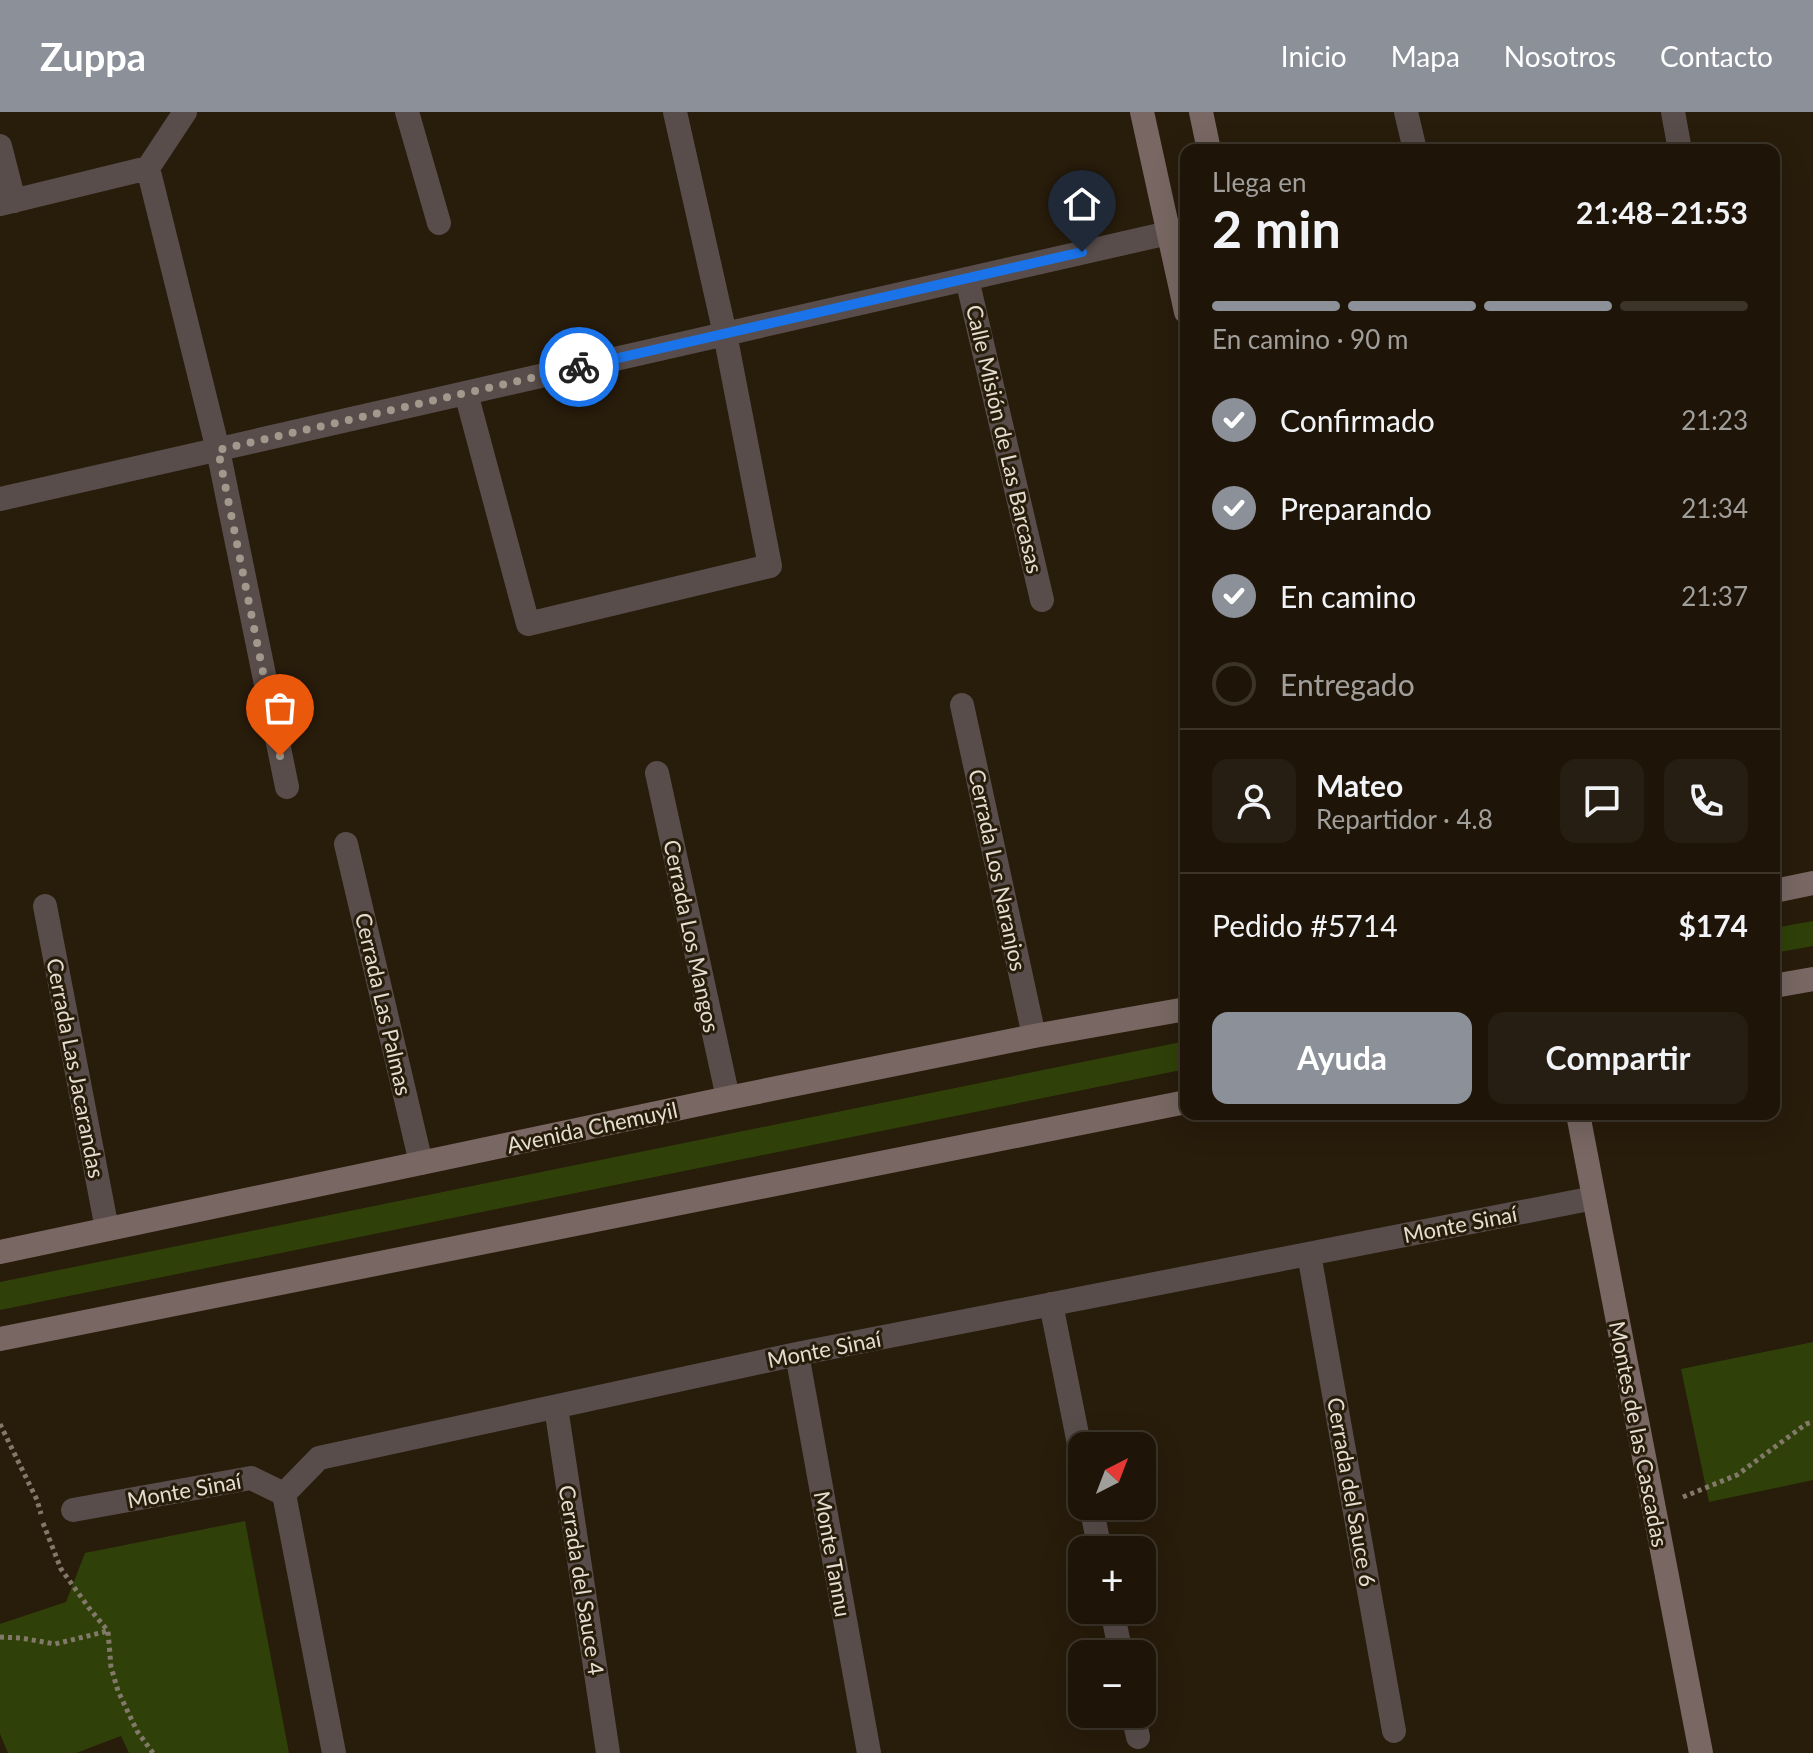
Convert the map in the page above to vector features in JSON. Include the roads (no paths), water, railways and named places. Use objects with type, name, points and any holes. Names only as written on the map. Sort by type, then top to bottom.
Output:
[{"type":"main road","points":[[1142,112],[1177,231],[1180,258]]},
{"type":"main road","points":[[1201,112],[1208,144]]},
{"type":"main road","points":[[1780,890],[1813,883]]},
{"type":"main road","points":[[1780,985],[1813,979]]},
{"type":"main road","name":"Avenida Chemuyil","points":[[0,1252],[728,1098],[1034,1036],[1180,1010]]},
{"type":"main road","points":[[0,1339],[1180,1103]]},
{"type":"main road","name":"Montes de las Cascadas","points":[[1579,1120],[1701,1753]]},
{"type":"street","points":[[0,146],[7,203],[148,168],[185,112]]},
{"type":"street","points":[[407,112],[439,223]]},
{"type":"street","points":[[466,393],[528,624],[770,566],[725,334],[675,112]]},
{"type":"street","points":[[1406,112],[1414,144]]},
{"type":"street","points":[[1673,112],[1679,144]]},
{"type":"street","points":[[148,168],[218,450],[287,787]]},
{"type":"street","points":[[0,499],[1177,231]]},
{"type":"street","name":"Calle Misión de Las Barcasas","points":[[967,279],[1042,600]]},
{"type":"street","name":"Cerrada Los Naranjos","points":[[962,705],[1034,1036]]},
{"type":"street","name":"Cerrada Los Mangos","points":[[657,773],[728,1098]]},
{"type":"street","name":"Cerrada Las Palmas","points":[[346,844],[421,1163]]},
{"type":"street","name":"Cerrada Las Jacarandas","points":[[45,906],[107,1229]]},
{"type":"street","name":"Monte Sinaí","points":[[73,1510],[251,1478],[284,1494],[319,1458],[797,1354],[1594,1198]]},
{"type":"street","name":"Cerrada del Sauce 6","points":[[1309,1254],[1394,1731]]},
{"type":"street","points":[[1051,1304],[1077,1432]]},
{"type":"street","name":"Monte Tannu","points":[[797,1354],[869,1753]]},
{"type":"street","name":"Cerrada del Sauce 4","points":[[556,1407],[608,1753]]},
{"type":"street","points":[[284,1494],[334,1753]]}]
